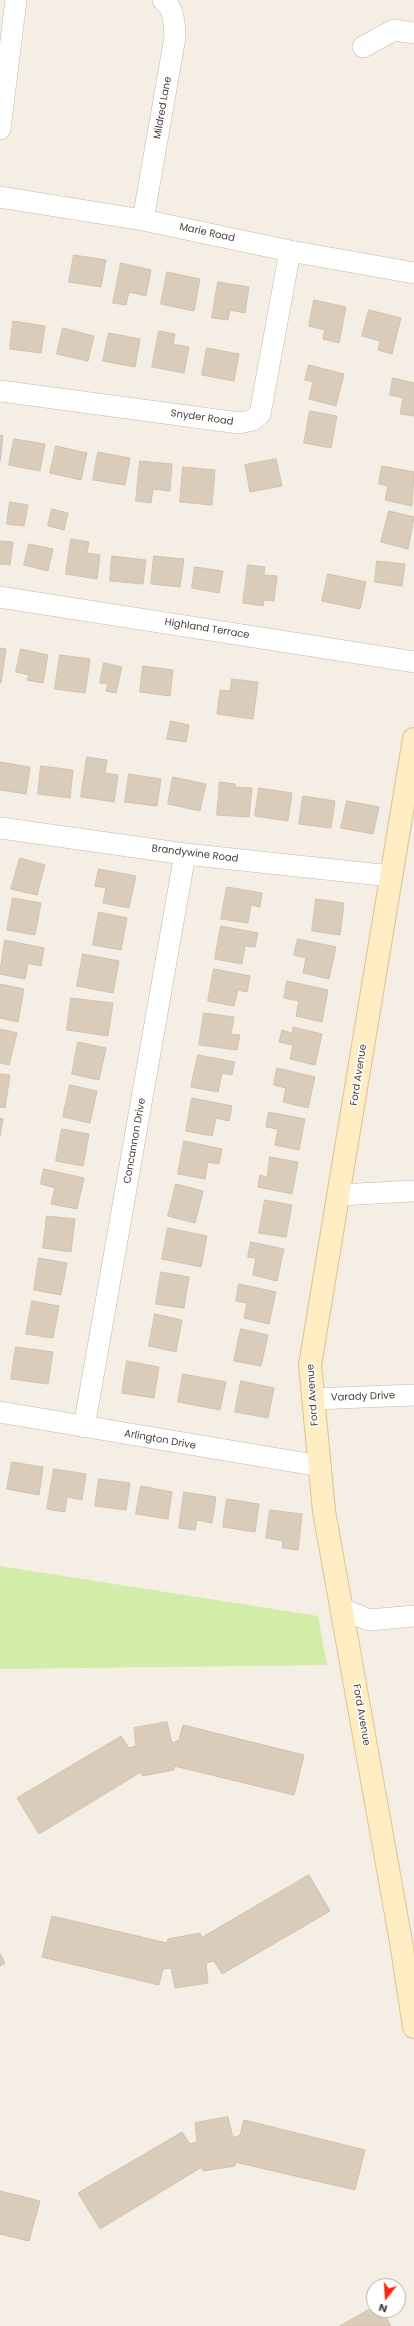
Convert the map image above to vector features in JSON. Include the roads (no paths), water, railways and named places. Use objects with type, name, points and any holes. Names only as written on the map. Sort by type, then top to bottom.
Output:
[{"type":"street","points":[[0,129],[16,0]]},
{"type":"street","name":"Mildred Lane","points":[[144,220],[175,37],[174,16],[168,3],[163,0]]},
{"type":"street","points":[[363,47],[394,30],[414,33]]},
{"type":"street","name":"Marie Road","points":[[0,197],[144,220],[290,251],[414,272]]},
{"type":"street","name":"Snyder Road","points":[[0,391],[239,423],[253,420],[260,414],[290,251]]},
{"type":"street","name":"Highland Terrace","points":[[0,597],[414,662]]},
{"type":"street","name":"Ford Avenue","points":[[414,739],[339,1195],[323,1278],[310,1365],[324,1511],[401,1942],[414,2027]]},
{"type":"street","name":"Brandywine Road","points":[[0,828],[185,854],[392,876]]},
{"type":"street","name":"Concannon Drive","points":[[84,1427],[185,854]]},
{"type":"street","points":[[339,1195],[414,1191]]},
{"type":"street","name":"Varady Drive","points":[[313,1399],[414,1395]]},
{"type":"street","name":"Arlington Drive","points":[[0,1412],[320,1466]]},
{"type":"street","points":[[342,1609],[369,1620],[414,1616]]}]
